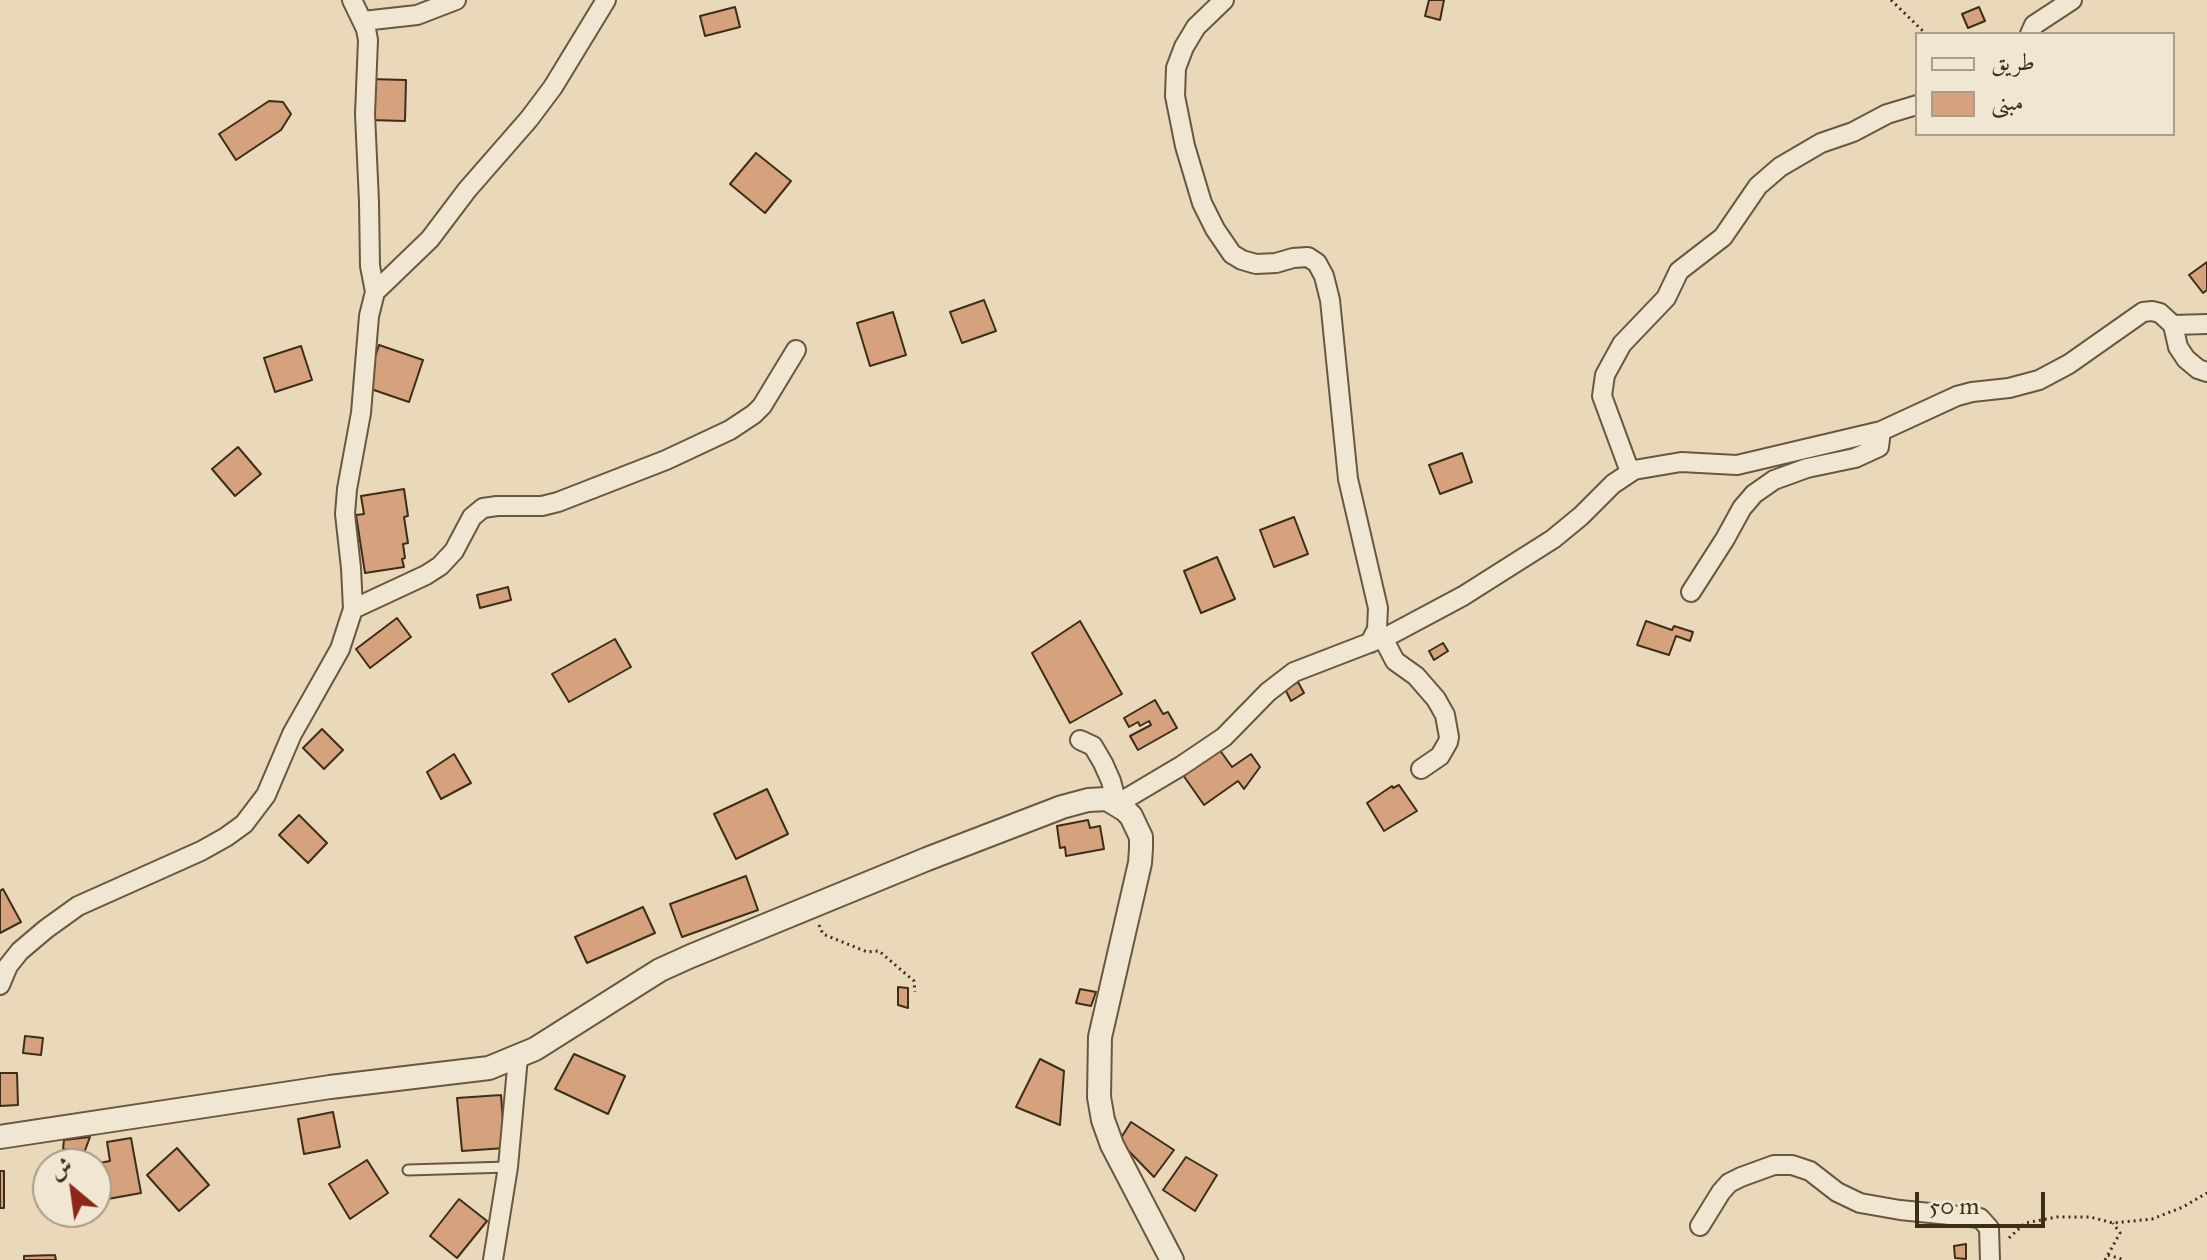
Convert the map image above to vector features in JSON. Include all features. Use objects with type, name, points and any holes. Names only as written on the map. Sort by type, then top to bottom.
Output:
[{"type":"street","points":[[0,985],[8,966],[20,951],[78,906],[201,851],[244,824],[266,795],[292,734],[340,649],[353,609],[345,514],[359,425],[369,316],[375,292],[370,266],[365,114],[368,40],[363,21],[352,0]]},
{"type":"street","points":[[363,21],[417,15],[456,0]]},
{"type":"street","points":[[375,292],[430,239],[467,190],[529,119],[553,87],[606,0]]},
{"type":"street","points":[[1224,0],[1196,27],[1176,68],[1175,96],[1185,146],[1208,217],[1232,254],[1256,264],[1308,257],[1317,263],[1324,276],[1330,300],[1348,479],[1379,618],[1376,640],[1395,661],[1416,676],[1445,715],[1448,742],[1440,756],[1421,769]]},
{"type":"street","points":[[2031,32],[2034,25],[2072,0]]},
{"type":"street","points":[[1630,472],[1602,396],[1605,375],[1622,344],[1666,298],[1679,271],[1723,237],[1758,186],[1780,167],[1821,143],[1853,132],[1887,114],[1915,106]]},
{"type":"street","points":[[1117,804],[1224,737],[1268,692],[1294,672],[1406,628],[1463,596],[1553,539],[1630,472],[1681,462],[1737,465],[1881,431],[1957,396],[2039,380],[2069,364],[2143,312],[2160,313],[2173,325],[2178,347],[2186,359],[2207,372]]},
{"type":"street","points":[[2173,325],[2207,324]]},
{"type":"street","points":[[353,609],[440,566],[454,551],[472,517],[483,508],[534,507],[558,502],[666,460],[730,430],[762,406],[796,350]]},
{"type":"street","points":[[1691,592],[1747,501],[1765,485],[1807,468],[1855,458],[1879,447],[1881,431]]},
{"type":"street","points":[[1080,740],[1093,746],[1103,763],[1117,804]]},
{"type":"street","points":[[0,1137],[498,1065],[518,1057],[660,970],[927,859],[1076,802],[1107,799],[1131,816],[1137,825],[1141,848],[1100,1037],[1099,1097],[1112,1145],[1172,1260]]},
{"type":"street","points":[[493,1260],[508,1167],[518,1057]]},
{"type":"street","points":[[1700,1226],[1729,1183],[1774,1165],[1792,1165],[1810,1171],[1837,1192],[1860,1203],[1980,1218],[1989,1228],[1990,1254]]},
{"type":"lane","points":[[408,1170],[508,1167]]},
{"type":"path","points":[[1891,0],[1924,32]]},
{"type":"path","points":[[813,906],[823,934],[867,952],[879,951],[914,981],[915,992]]},
{"type":"path","points":[[1990,1254],[2025,1223],[2057,1217],[2090,1217],[2113,1223],[2152,1219],[2207,1193]]},
{"type":"path","points":[[2105,1260],[2120,1233],[2113,1223]]},
{"type":"path","points":[[2108,1255],[2125,1260]]},
{"type":"building","points":[[1429,0],[1444,0],[1440,20],[1425,16]]},
{"type":"building","points":[[735,7],[740,27],[705,36],[700,16]]},
{"type":"building","points":[[1979,7],[1985,21],[1968,28],[1962,14]]},
{"type":"building","points":[[370,79],[406,80],[405,121],[369,120]]},
{"type":"building","points":[[269,101],[283,102],[291,114],[281,130],[236,160],[219,134]]},
{"type":"building","points":[[756,153],[791,181],[765,213],[730,184]]},
{"type":"building","points":[[2207,262],[2207,290],[2203,293],[2189,275]]},
{"type":"building","points":[[984,300],[996,331],[962,343],[950,312]]},
{"type":"building","points":[[893,312],[906,355],[870,366],[857,323]]},
{"type":"building","points":[[379,345],[423,360],[409,402],[365,387]]},
{"type":"building","points":[[301,346],[312,380],[275,392],[264,358]]},
{"type":"building","points":[[238,447],[261,474],[235,496],[212,469]]},
{"type":"building","points":[[1462,453],[1472,482],[1440,494],[1429,465]]},
{"type":"building","points":[[404,489],[408,543],[403,544],[404,567],[365,573],[356,515],[364,514],[361,496]]},
{"type":"building","points":[[1294,517],[1308,554],[1274,567],[1260,530]]},
{"type":"building","points":[[1217,557],[1235,599],[1201,613],[1184,571]]},
{"type":"building","points":[[508,587],[511,600],[480,608],[477,595]]},
{"type":"building","points":[[397,618],[411,637],[370,668],[356,649]]},
{"type":"building","points":[[1080,621],[1122,694],[1070,723],[1032,653]]},
{"type":"building","points":[[1646,621],[1672,630],[1674,626],[1693,632],[1690,641],[1676,636],[1669,655],[1637,645]]},
{"type":"building","points":[[615,639],[631,667],[569,702],[552,674]]},
{"type":"building","points":[[1443,643],[1448,651],[1434,660],[1429,651]]},
{"type":"building","points":[[1298,682],[1304,693],[1291,701],[1285,689]]},
{"type":"building","points":[[1155,700],[1163,714],[1168,712],[1177,728],[1138,750],[1130,736],[1151,725],[1149,721],[1140,726],[1138,722],[1129,727],[1124,718]]},
{"type":"building","points":[[322,729],[343,750],[324,769],[303,748]]},
{"type":"building","points":[[1219,749],[1232,767],[1251,754],[1260,767],[1244,789],[1238,781],[1204,805],[1183,775]]},
{"type":"building","points":[[454,754],[471,783],[441,799],[427,772]]},
{"type":"building","points":[[1399,785],[1417,811],[1384,831],[1367,803],[1392,786]]},
{"type":"building","points":[[767,789],[788,834],[736,859],[714,814]]},
{"type":"building","points":[[299,815],[327,843],[308,863],[279,835]]},
{"type":"building","points":[[1088,820],[1090,828],[1100,826],[1104,849],[1066,856],[1065,847],[1060,848],[1057,826]]},
{"type":"building","points":[[746,876],[758,910],[682,937],[670,904]]},
{"type":"building","points":[[3,889],[21,922],[0,933],[0,891]]},
{"type":"building","points":[[643,907],[655,933],[587,963],[575,937]]},
{"type":"building","points":[[898,987],[908,988],[908,1008],[898,1005]]},
{"type":"building","points":[[1080,989],[1096,992],[1091,1006],[1076,1003]]},
{"type":"building","points":[[25,1036],[43,1038],[41,1055],[23,1053]]},
{"type":"building","points":[[574,1054],[625,1076],[608,1114],[555,1089]]},
{"type":"building","points":[[1040,1059],[1064,1071],[1060,1125],[1016,1107]]},
{"type":"building","points":[[0,1073],[17,1073],[18,1105],[0,1106]]},
{"type":"building","points":[[501,1095],[505,1148],[462,1151],[457,1098]]},
{"type":"building","points":[[333,1112],[340,1147],[304,1154],[298,1119]]},
{"type":"building","points":[[1131,1122],[1174,1150],[1154,1177],[1119,1141]]},
{"type":"building","points":[[90,1137],[86,1148],[63,1148],[64,1140]]},
{"type":"building","points":[[131,1138],[141,1193],[112,1198],[112,1148],[108,1148],[107,1142]]},
{"type":"building","points":[[177,1148],[209,1185],[179,1211],[147,1175]]},
{"type":"building","points":[[1186,1157],[1217,1175],[1195,1211],[1163,1190]]},
{"type":"building","points":[[367,1160],[388,1193],[350,1219],[329,1184]]},
{"type":"building","points":[[0,1171],[4,1171],[4,1208],[0,1208]]},
{"type":"building","points":[[459,1199],[487,1221],[457,1258],[430,1236]]},
{"type":"building","points":[[1966,1244],[1966,1259],[1955,1258],[1954,1246]]},
{"type":"building","points":[[55,1255],[56,1260],[24,1260],[24,1256]]}]
